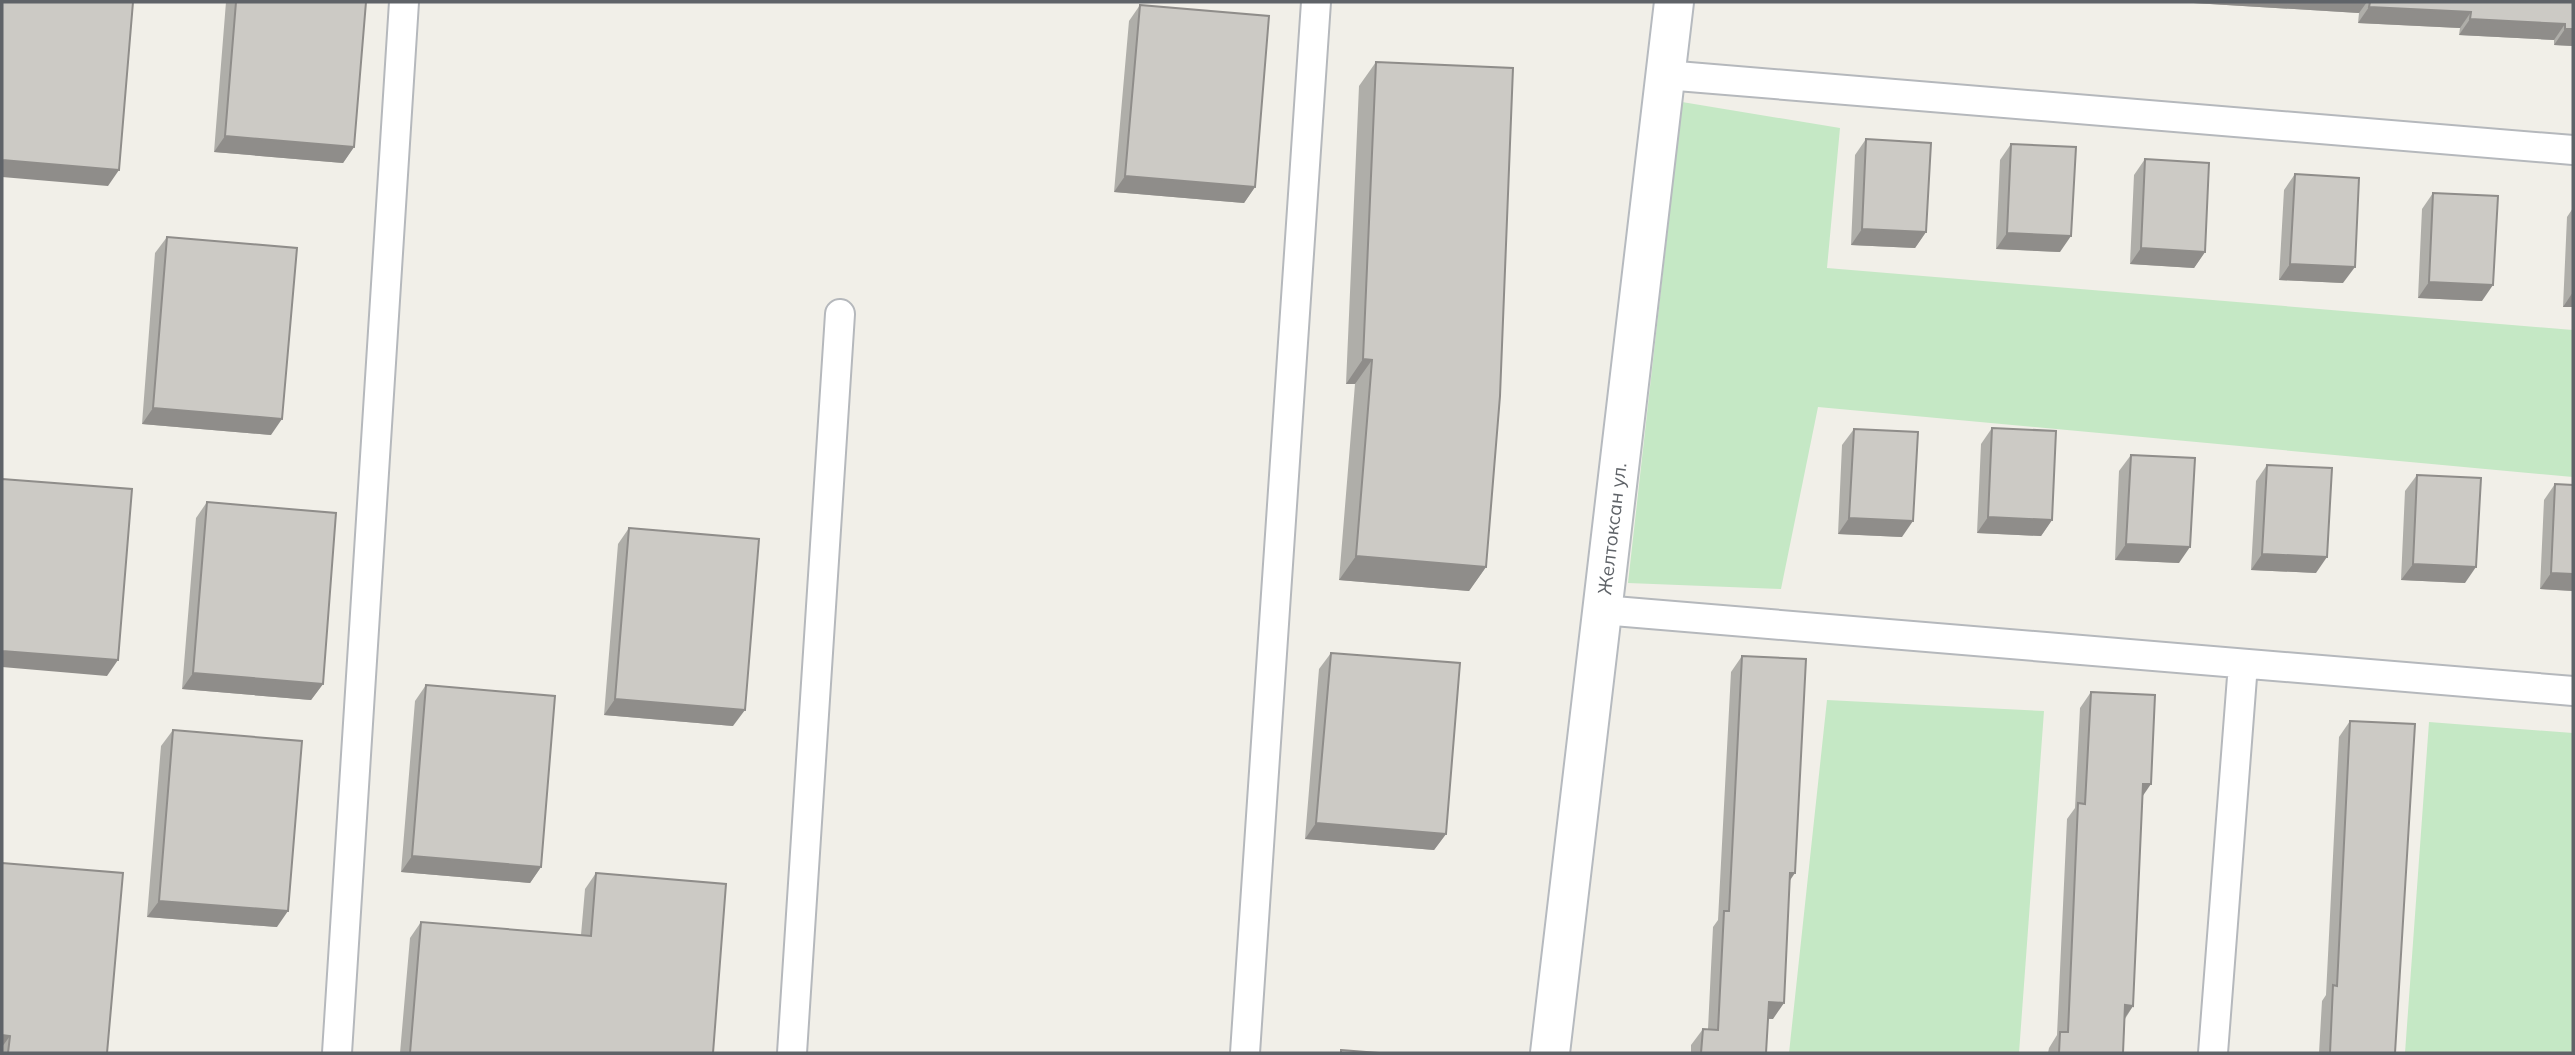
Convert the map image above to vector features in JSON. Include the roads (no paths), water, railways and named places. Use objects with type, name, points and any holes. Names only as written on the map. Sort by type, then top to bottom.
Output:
[{"type":"street","points":[[337,1053],[404,2]]},
{"type":"street","points":[[1245,1053],[1316,2]]},
{"type":"street","name":"Желтоксан ул.","points":[[1550,1053],[1674,2]]},
{"type":"street","points":[[1665,75],[2573,150]]},
{"type":"street","points":[[792,1053],[840,314]]},
{"type":"street","points":[[1602,610],[2573,691]]},
{"type":"street","points":[[2213,1053],[2243,664]]}]
